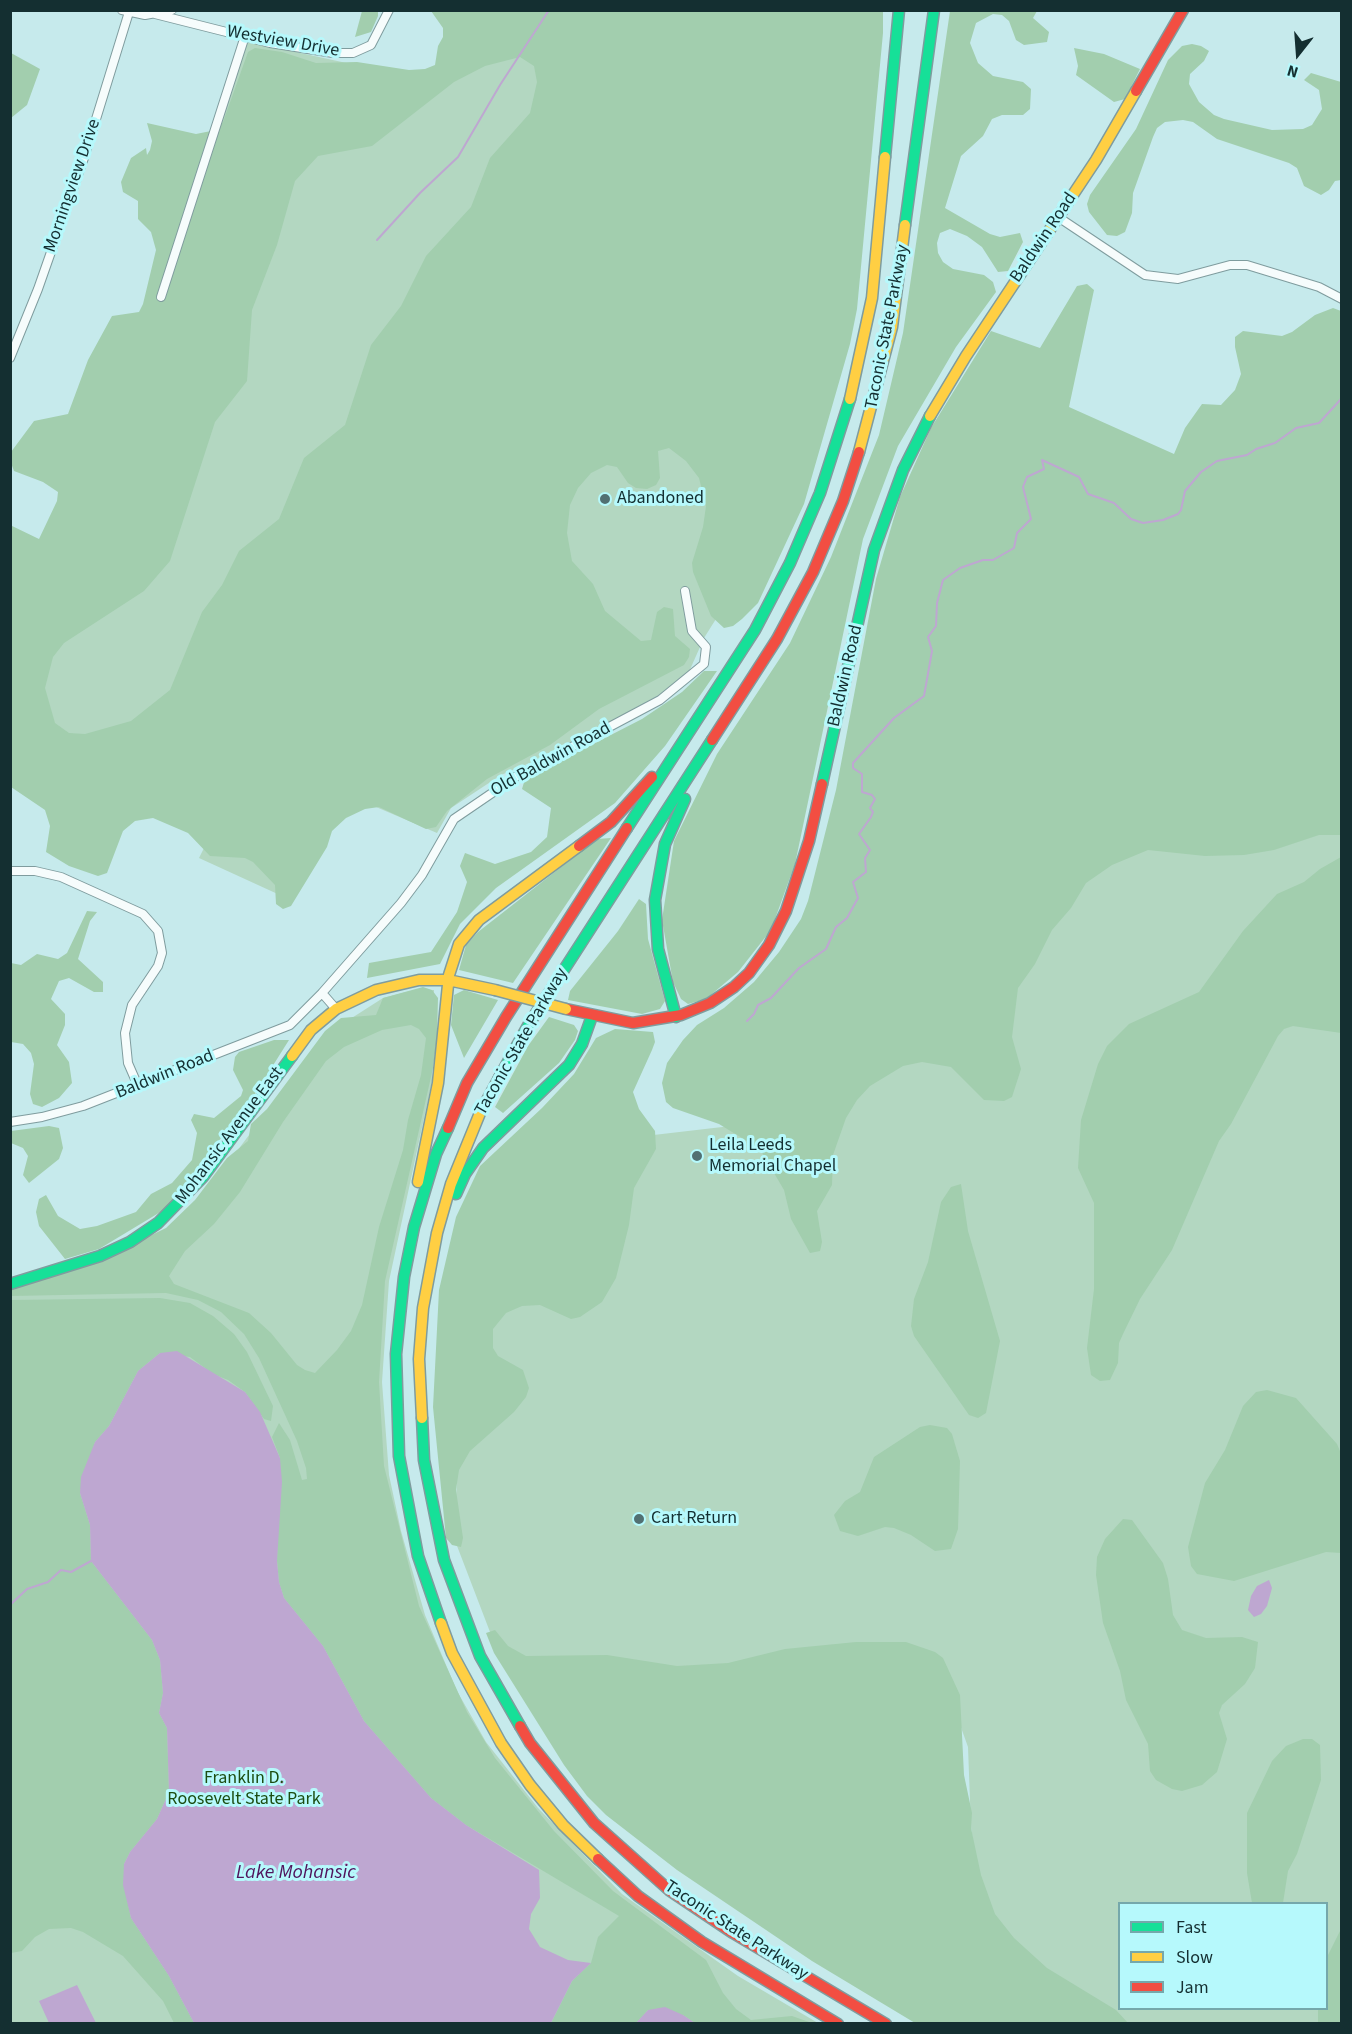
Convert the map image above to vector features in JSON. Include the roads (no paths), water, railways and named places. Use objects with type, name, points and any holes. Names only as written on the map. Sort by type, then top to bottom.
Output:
[{"type":"main road","name":"Taconic State Parkway","points":[[838,2024],[709,1947],[638,1896],[587,1850],[547,1806],[487,1721],[456,1660],[433,1606],[406,1506],[395,1405],[400,1303],[408,1252],[423,1194],[446,1130],[467,1083],[511,1008],[754,630],[790,563],[820,493],[844,421],[863,348],[872,298],[896,44],[896,10]]},
{"type":"main road","name":"Taconic State Parkway","points":[[886,2024],[726,1929],[650,1874],[577,1804],[540,1757],[508,1708],[480,1656],[454,1593],[437,1535],[427,1486],[421,1426],[419,1359],[423,1308],[444,1208],[460,1160],[503,1068],[777,639],[809,579],[843,501],[868,426],[896,302],[934,10]]},
{"type":"main road","name":"Baldwin Road","points":[[336,1009],[367,994],[394,985],[426,980],[448,980],[592,1016],[633,1023],[676,1017],[710,1003],[742,980],[769,945],[786,911],[809,841],[874,550],[903,470],[920,433],[966,356],[1096,160],[1183,10]]},
{"type":"main road","points":[[400,1303],[408,1226],[438,1083],[448,980],[457,950],[470,929],[620,814],[700,717]]},
{"type":"main road","points":[[676,1017],[657,940],[655,909],[658,873],[676,814],[723,726]]},
{"type":"main road","name":"Mohansic Avenue East","points":[[10,1284],[100,1256],[130,1242],[158,1223],[203,1177],[311,1030],[336,1009]]},
{"type":"main road","points":[[432,1258],[459,1186],[475,1158],[565,1070],[582,1044],[592,1016]]},
{"type":"street","points":[[155,15],[172,10]]},
{"type":"street","name":"Westview Drive","points":[[125,11],[155,15],[333,53],[353,53],[371,45],[389,10]]},
{"type":"street","name":"Morningview Drive","points":[[10,358],[35,298],[84,158],[125,11]]},
{"type":"street","points":[[161,297],[245,36]]},
{"type":"street","points":[[1058,217],[1145,275],[1178,279],[1230,265],[1247,265],[1319,287],[1341,299]]},
{"type":"street","name":"Old Baldwin Road","points":[[298,1019],[401,903],[422,874],[453,819],[517,776],[660,700],[704,664],[706,647],[692,631],[685,591]]},
{"type":"street","points":[[10,871],[35,871],[62,877],[143,914],[158,931],[162,953],[158,966],[132,1005],[125,1033],[129,1063],[138,1086]]},
{"type":"street","points":[[322,993],[336,1009]]},
{"type":"street","points":[[298,1019],[311,1030]]},
{"type":"street","name":"Baldwin Road","points":[[10,1122],[67,1111],[138,1086],[280,1031],[298,1019]]},
{"type":"water","name":"Lake Mohansic","points":[[177,1351],[245,1392],[260,1412],[280,1458],[282,1482],[277,1561],[279,1582],[284,1598],[323,1646],[364,1721],[431,1798],[466,1825],[539,1870],[540,1898],[531,1914],[529,1929],[540,1947],[568,1960],[591,1963],[572,1981],[551,2023],[194,2023],[169,1976],[131,1918],[123,1885],[124,1864],[130,1852],[157,1819],[169,1792],[167,1728],[159,1713],[163,1693],[160,1660],[152,1640],[91,1561],[90,1525],[80,1493],[81,1477],[95,1442],[109,1426],[138,1371],[160,1353]]},
{"type":"water","points":[[1269,1580],[1272,1588],[1267,1606],[1261,1614],[1254,1617],[1248,1610],[1251,1596],[1257,1586]]},
{"type":"water","points":[[77,1985],[96,2023],[49,2023],[39,2001]]},
{"type":"water","points":[[665,2007],[695,2023],[636,2023],[648,2010]]},
{"type":"waterway","points":[[377,240],[420,193],[458,157],[500,85],[549,10]]},
{"type":"waterway","points":[[747,1021],[754,1014],[758,1005],[771,998],[799,968],[826,949],[836,927],[847,918],[858,898],[853,882],[866,872],[865,858],[870,850],[859,834],[871,817],[873,812],[870,808],[875,799],[872,795],[862,792],[862,774],[853,768],[853,763],[894,718],[924,696],[932,651],[928,637],[936,626],[937,603],[943,580],[960,568],[983,560],[993,560],[1014,548],[1017,533],[1031,519],[1023,487],[1027,477],[1044,469],[1042,460],[1079,477],[1088,494],[1114,503],[1131,519],[1143,523],[1163,520],[1178,514],[1185,491],[1201,472],[1217,461],[1247,455],[1256,449],[1275,443],[1296,428],[1319,423],[1342,398]]},
{"type":"waterway","points":[[10,1605],[27,1589],[48,1582],[61,1570],[71,1572],[91,1561]]},
{"type":"place","name":"Abandoned","points":[[605,499]]},
{"type":"place","name":"Leila Leeds Memorial Chapel","points":[[697,1156]]},
{"type":"place","name":"Cart Return","points":[[639,1519]]},
{"type":"park label","name":"Franklin D. Roosevelt State Park","points":[[244,1789]]}]
